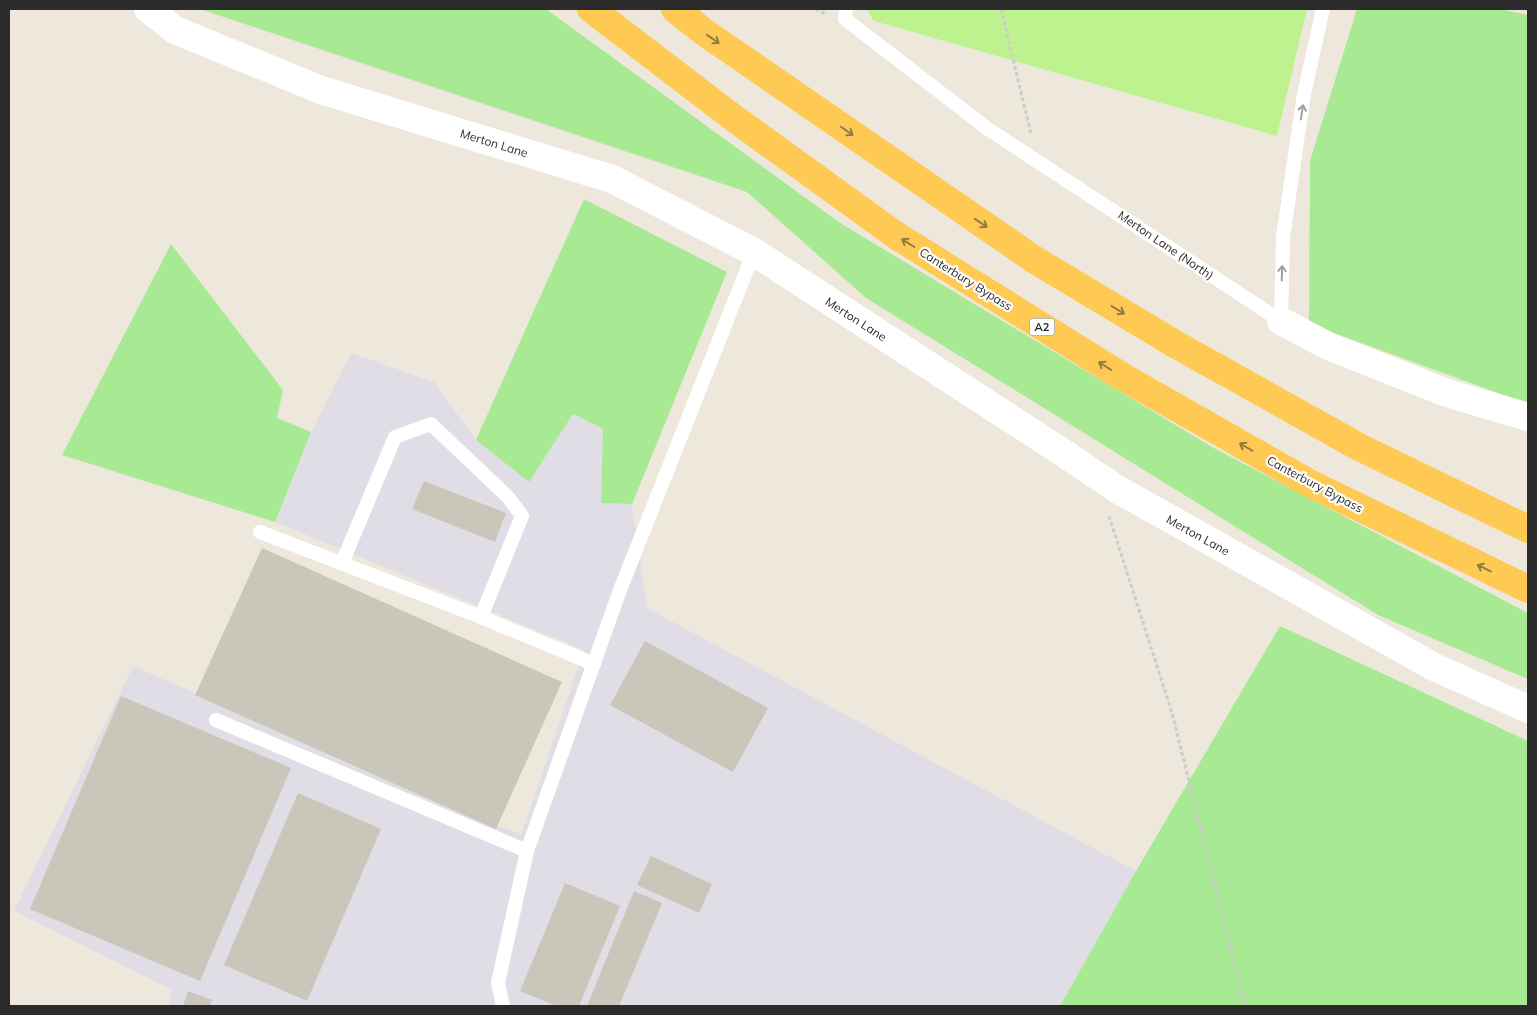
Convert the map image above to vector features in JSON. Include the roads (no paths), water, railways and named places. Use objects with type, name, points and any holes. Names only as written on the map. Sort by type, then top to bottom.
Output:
[{"type":"highway","name":"Canterbury Bypass","points":[[591,9],[731,116],[897,236],[1123,377],[1309,483],[1528,589]]},
{"type":"highway","points":[[675,9],[704,32],[1044,265],[1175,344],[1358,447],[1528,529]]},
{"type":"street","name":"Merton Lane","points":[[148,9],[175,30],[321,90],[612,179],[754,252],[1065,454],[1117,490],[1434,667],[1528,709]]},
{"type":"street","name":"Merton Lane (North)","points":[[1281,321],[1328,346],[1447,393],[1528,417]]},
{"type":"lane","name":"Merton Lane (North)","points":[[846,9],[845,19],[988,128],[1281,321]]},
{"type":"lane","points":[[1281,321],[1283,237],[1304,94],[1323,9]]},
{"type":"lane","points":[[503,1006],[498,983],[527,851],[624,581],[754,252]]},
{"type":"lane","points":[[342,564],[395,437],[431,424],[508,497],[522,516],[481,617]]},
{"type":"lane","points":[[260,532],[481,617],[594,664]]},
{"type":"lane","points":[[216,720],[527,851]]}]
